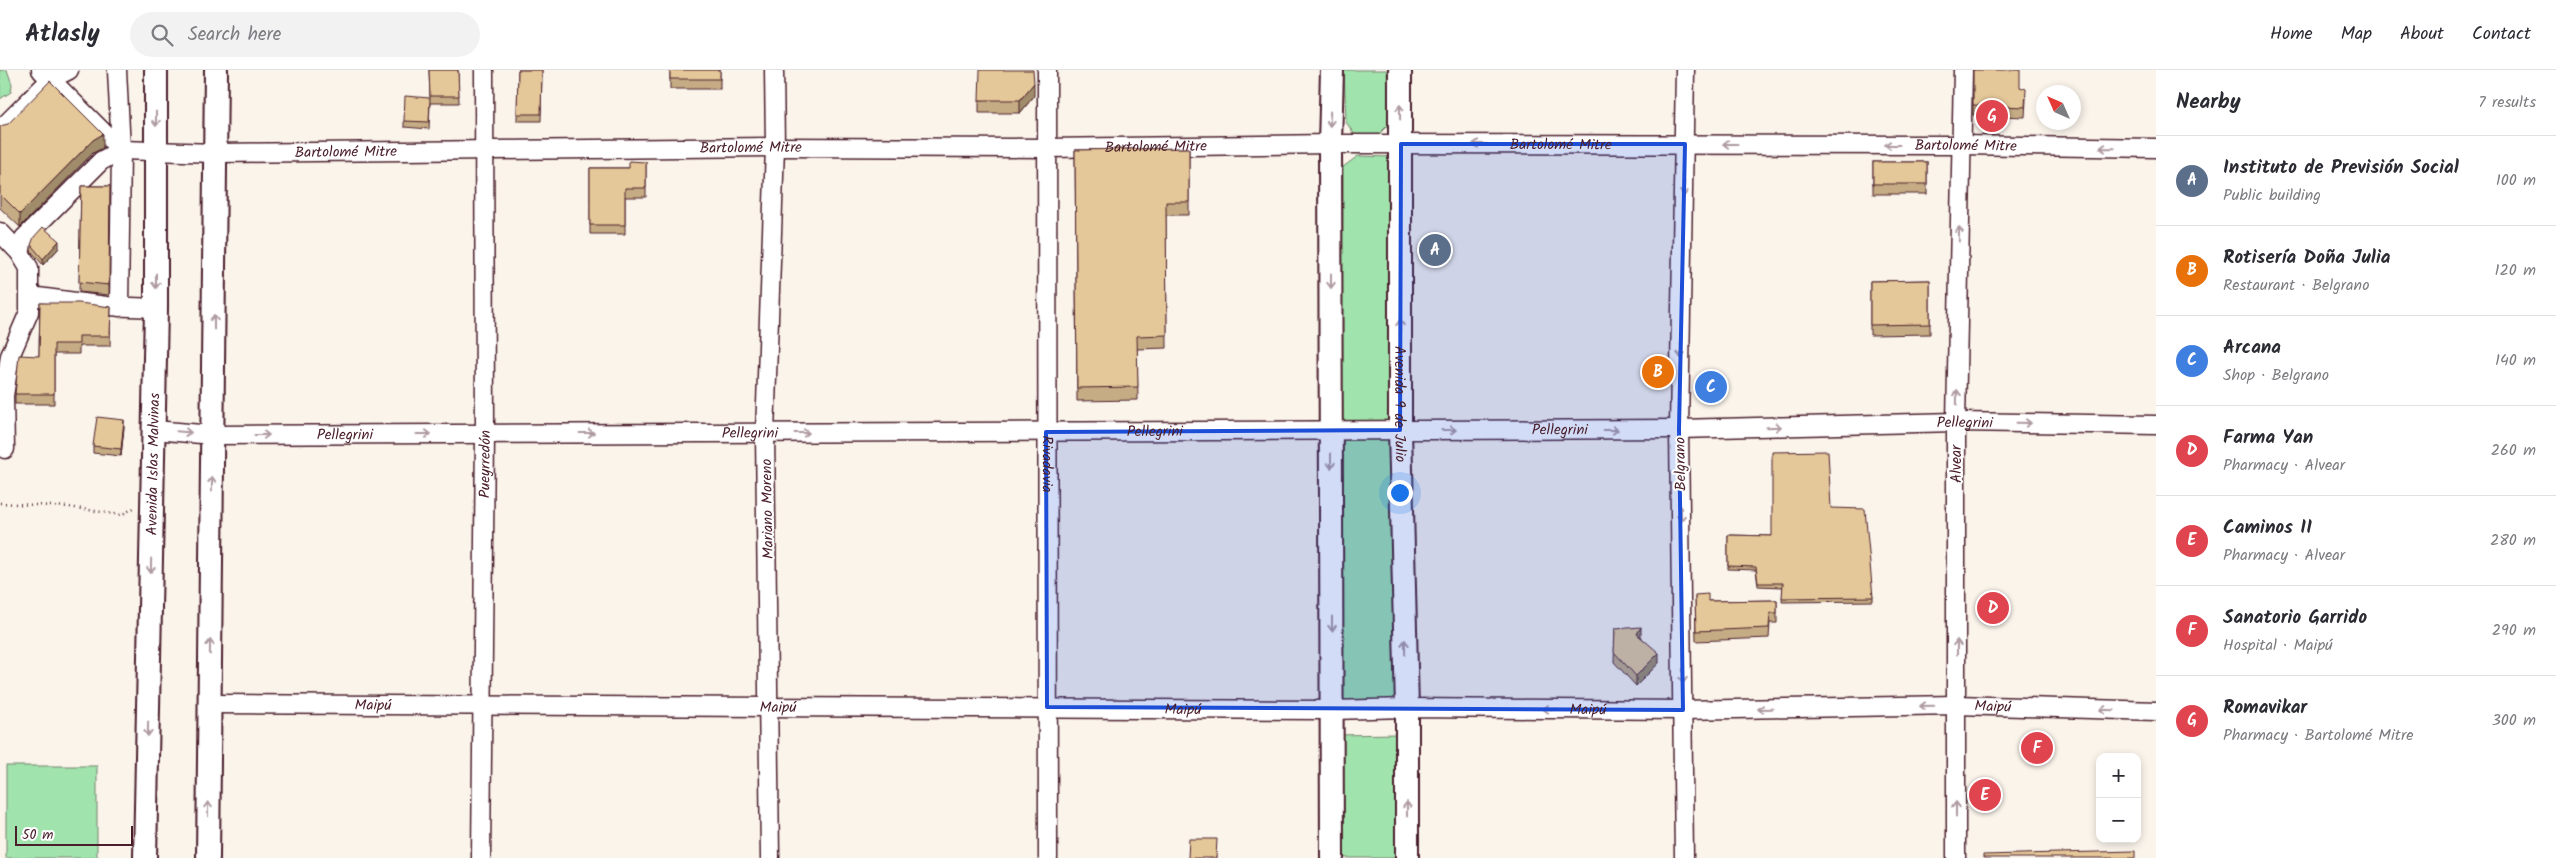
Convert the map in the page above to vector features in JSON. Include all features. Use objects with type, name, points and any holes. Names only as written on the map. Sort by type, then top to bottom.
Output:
[{"type":"main road","name":"Avenida Islas Malvinas","points":[[145,858],[156,308],[156,70]]},
{"type":"main road","points":[[208,858],[216,70]]},
{"type":"main road","points":[[1332,70],[1330,144],[1332,858]]},
{"type":"main road","name":"Avenida 9 de Julio","points":[[1400,70],[1400,430],[1407,858]]},
{"type":"street","points":[[3,121],[46,74],[69,70]]},
{"type":"street","points":[[117,70],[121,150],[119,307]]},
{"type":"street","name":"Pueyrredón","points":[[481,858],[480,706],[485,434],[484,70]]},
{"type":"street","name":"Mariano Moreno","points":[[770,858],[766,433],[775,147],[774,70]]},
{"type":"street","name":"Rivadavia","points":[[1047,70],[1048,858]]},
{"type":"street","name":"Belgrano","points":[[1684,858],[1680,429],[1685,70]]},
{"type":"street","name":"Alvear","points":[[1956,858],[1956,422],[1960,145],[1963,70]]},
{"type":"street","points":[[46,74],[121,150]]},
{"type":"street","name":"Bartolomé Mitre","points":[[121,150],[215,153],[775,147],[1046,148],[1330,144],[1960,145],[2156,148]]},
{"type":"street","points":[[20,252],[24,238],[101,162],[121,150]]},
{"type":"street","points":[[0,232],[20,252],[29,268],[30,296],[29,312],[10,356],[4,396],[5,449]]},
{"type":"street","points":[[30,296],[119,307],[156,308]]},
{"type":"street","name":"Pellegrini","points":[[154,430],[213,435],[1680,429],[1956,422],[2156,426]]},
{"type":"street","name":"Maipú","points":[[209,704],[1332,710],[1406,708],[1683,710],[1957,705],[2156,711]]},
{"type":"path","points":[[0,503],[69,507],[121,515],[153,498]]},
{"type":"highlighted area","points":[[1401,144],[1685,144],[1679,429],[1683,710],[1047,707],[1046,432],[1400,430]]},
{"type":"green space","points":[[0,70],[7,70],[12,84],[11,92],[0,99]]},
{"type":"green space","points":[[1344,70],[1387,70],[1389,124],[1377,136],[1355,135],[1346,122]]},
{"type":"green space","points":[[1358,156],[1391,157],[1400,425],[1342,425],[1343,167]]},
{"type":"green space","points":[[1343,435],[1400,436],[1404,702],[1338,703]]},
{"type":"green space","points":[[1400,734],[1400,858],[1332,858],[1334,735]]},
{"type":"green space","points":[[6,766],[97,766],[97,858],[6,858]]},
{"type":"building","points":[[429,70],[458,70],[459,96],[430,96]]},
{"type":"building","points":[[518,70],[542,70],[541,114],[517,114]]},
{"type":"building","points":[[670,70],[720,70],[720,79],[670,79]]},
{"type":"building","points":[[980,70],[1033,70],[1034,83],[1020,100],[979,100]]},
{"type":"building","points":[[1973,70],[2020,70],[2020,87],[2026,89],[2025,107],[1973,105]]},
{"type":"building","points":[[50,81],[103,134],[93,140],[20,214],[0,194],[0,126],[8,124]]},
{"type":"building","points":[[405,96],[430,98],[429,122],[404,121]]},
{"type":"building","points":[[1189,148],[1189,202],[1166,202],[1167,335],[1137,336],[1138,387],[1077,388],[1075,150]]},
{"type":"building","points":[[629,161],[646,162],[646,188],[625,188],[625,225],[590,225],[590,168],[629,168]]},
{"type":"building","points":[[1873,162],[1927,162],[1927,184],[1873,184]]},
{"type":"building","points":[[81,186],[110,186],[109,285],[79,282]]},
{"type":"building","points":[[43,227],[59,241],[43,259],[31,245],[34,237]]},
{"type":"building","points":[[1930,280],[1930,324],[1870,325],[1870,281]]},
{"type":"building","points":[[40,303],[79,303],[111,307],[110,336],[79,336],[79,344],[54,344],[54,394],[15,394],[19,355],[39,356]]},
{"type":"building","points":[[97,417],[124,420],[121,449],[93,446]]},
{"type":"building","points":[[1828,451],[1831,508],[1865,509],[1873,597],[1782,598],[1783,583],[1758,583],[1756,567],[1728,566],[1728,535],[1772,536],[1772,452]]},
{"type":"building","points":[[1708,594],[1708,601],[1777,600],[1777,613],[1770,613],[1769,628],[1696,631],[1695,595]]},
{"type":"building","points":[[1641,627],[1637,634],[1659,653],[1636,676],[1614,652],[1615,629]]},
{"type":"building","points":[[1189,839],[1217,839],[1216,858],[1188,858]]},
{"type":"building","points":[[2135,851],[2135,858],[1983,858],[1983,855]]},
{"type":"place","name":"Romavikar","points":[[1992,116]]},
{"type":"place","name":"Instituto de Previsión Social","points":[[1435,250]]},
{"type":"place","name":"Rotisería Doña Julia","points":[[1658,372]]},
{"type":"place","name":"Arcana","points":[[1711,387]]},
{"type":"place","name":"Farma Yan","points":[[1993,608]]},
{"type":"place","name":"Sanatorio Garrido","points":[[2037,748]]},
{"type":"place","name":"Caminos II","points":[[1985,795]]}]
